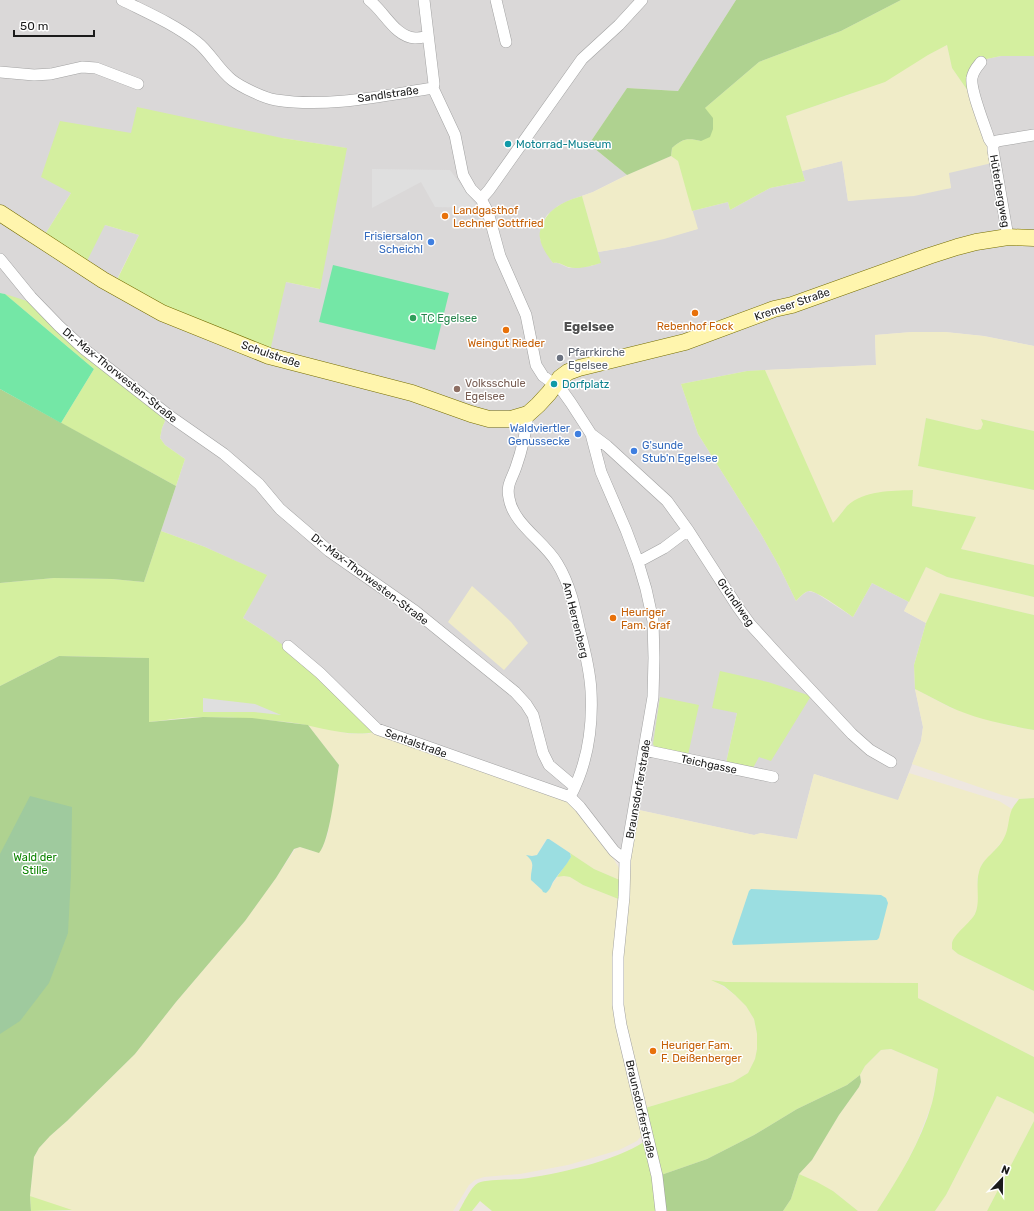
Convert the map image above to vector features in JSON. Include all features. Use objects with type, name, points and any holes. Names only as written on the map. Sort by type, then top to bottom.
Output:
[{"type":"street","name":"Sandlstraße","points":[[122,0],[174,26],[198,42],[231,79],[254,92],[274,100],[315,103],[365,98],[433,88],[454,135],[463,175],[471,189],[481,199],[488,212],[500,256],[526,315],[536,365],[543,376],[554,384]]},
{"type":"street","points":[[369,0],[394,27],[405,36],[415,38],[428,36]]},
{"type":"street","points":[[424,0],[434,84],[433,88]]},
{"type":"street","points":[[496,0],[506,42]]},
{"type":"street","points":[[481,199],[489,190],[582,59],[620,26],[642,0]]},
{"type":"street","name":"Hüterbergweg","points":[[981,62],[974,70],[971,79],[972,86],[989,139],[993,145],[1008,237]]},
{"type":"street","points":[[0,72],[34,75],[51,74],[82,67],[96,68],[138,84]]},
{"type":"street","name":"Hüterbergweg","points":[[993,145],[997,141],[1034,135]]},
{"type":"street","name":"Schulstraße","points":[[0,213],[103,280],[162,313],[269,356],[412,393],[470,414],[490,419],[511,419],[528,414]]},
{"type":"street","name":"Kremser Straße","points":[[554,384],[568,372],[579,368],[685,342],[774,309],[792,305],[929,256],[976,242],[1008,237],[1034,238]]},
{"type":"street","name":"Dr.-Max-Thorwesten-Straße","points":[[0,259],[31,297],[59,326],[84,348],[171,417],[224,454],[259,484],[280,509],[328,551],[415,611],[515,692],[526,704],[533,715],[543,753],[549,765],[575,787]]},
{"type":"street","points":[[528,414],[545,397],[554,384]]},
{"type":"street","name":"Braunsdorferstraße","points":[[554,384],[561,390],[591,434],[601,472],[638,562],[646,588],[653,621],[654,651],[652,697],[626,860],[618,957],[618,1005],[621,1024],[657,1176],[661,1211]]},
{"type":"street","name":"Am Herrenberg","points":[[528,414],[526,431],[516,467],[508,485],[510,507],[520,521],[542,544],[556,562],[567,580],[586,658],[591,691],[587,748],[582,772],[570,797]]},
{"type":"street","name":"Gründlweg","points":[[591,434],[607,446],[667,501],[688,530],[737,606],[755,629],[852,734],[870,750],[892,762]]},
{"type":"street","points":[[638,562],[664,548],[688,530]]},
{"type":"street","name":"Sentalstraße","points":[[288,646],[320,673],[377,729],[570,797]]},
{"type":"street","name":"Teichgasse","points":[[644,750],[773,777]]},
{"type":"street","points":[[570,797],[580,807],[614,851],[626,860]]},
{"type":"shaded area","points":[[0,0],[736,0],[678,91],[627,88],[589,144],[627,175],[593,192],[558,206],[547,215],[543,222],[540,239],[553,263],[558,263],[569,268],[591,266],[600,263],[598,252],[628,247],[697,229],[692,211],[728,202],[730,210],[770,188],[805,181],[802,171],[842,161],[848,201],[951,188],[948,173],[970,94],[977,61],[1001,56],[1034,56],[1034,346],[984,336],[945,332],[912,332],[875,335],[876,365],[747,371],[681,384],[698,434],[761,534],[796,601],[808,591],[816,593],[853,617],[872,583],[909,602],[904,611],[926,623],[914,665],[915,689],[923,727],[921,741],[898,801],[814,774],[797,839],[761,833],[754,835],[639,810],[630,861],[613,858],[592,830],[375,732],[268,634],[243,618],[266,575],[205,547],[161,531],[185,459],[165,445],[160,438],[165,421],[5,294],[0,293]],"holes":[[[131,133],[282,138],[346,148],[319,289],[286,282],[116,281],[139,235],[105,225],[44,236],[71,193]],[[737,713],[753,768],[726,763]]]},
{"type":"shaded area","points":[[947,45],[952,68],[970,94],[992,163],[949,173],[951,188],[914,196],[848,201],[842,161],[802,171],[786,116],[851,94]]},
{"type":"shaded area","points":[[671,156],[678,161],[698,229],[664,239],[598,252],[582,196]]},
{"type":"shaded area","points":[[372,169],[450,170],[478,208],[435,207],[421,182],[372,208]]},
{"type":"shaded area","points":[[912,332],[945,332],[983,336],[1034,346],[1034,431],[982,419],[982,429],[977,430],[926,418],[918,466],[1034,490],[1034,565],[961,549],[975,517],[912,506],[913,490],[847,506],[833,524],[765,370],[876,365],[875,335]]},
{"type":"shaded area","points":[[926,567],[947,577],[1034,597],[1034,615],[940,593],[926,623],[904,611]]},
{"type":"shaded area","points":[[472,586],[511,622],[528,643],[504,670],[448,622]]},
{"type":"shaded area","points":[[915,689],[951,708],[1010,726],[1034,730],[1034,798],[1019,799],[1002,795],[912,764],[921,741],[923,727]]},
{"type":"shaded area","points":[[203,698],[255,704],[281,715],[254,712],[203,712]]},
{"type":"shaded area","points":[[308,725],[350,734],[367,734],[375,732],[561,798],[573,805],[613,858],[619,868],[622,881],[594,869],[549,839],[545,841],[537,855],[527,855],[531,859],[533,868],[531,880],[542,890],[548,891],[557,877],[570,877],[583,885],[621,900],[614,960],[642,1135],[637,1141],[619,1150],[568,1165],[520,1174],[484,1177],[475,1180],[469,1185],[453,1211],[72,1211],[30,1196],[34,1157],[39,1148],[135,1054],[176,1002],[245,921],[295,849],[300,847],[315,852],[322,849],[328,833],[339,765]]},
{"type":"shaded area","points":[[909,773],[999,801],[1012,809],[1009,828],[1004,839],[982,864],[979,872],[977,881],[979,893],[978,905],[975,914],[970,922],[952,942],[952,949],[958,954],[1034,991],[1034,1057],[918,998],[918,983],[726,982],[713,980],[735,995],[746,1006],[754,1019],[757,1034],[757,1049],[755,1059],[748,1073],[733,1082],[645,1108],[624,1025],[621,957],[630,861],[639,810],[754,835],[761,833],[797,839],[814,774],[898,800]]},
{"type":"shaded area","points":[[891,1049],[938,1069],[932,1103],[916,1144],[901,1173],[877,1211],[858,1211],[833,1191],[799,1174],[812,1160],[839,1115],[859,1087],[861,1082],[860,1075],[865,1066],[881,1050]]},
{"type":"shaded area","points":[[997,1096],[1032,1112],[1034,1114],[1034,1121],[987,1211],[935,1211],[946,1195]]},
{"type":"green space","points":[[736,0],[901,0],[841,31],[759,62],[705,108],[713,118],[713,129],[710,137],[701,141],[689,139],[679,142],[672,148],[671,156],[627,175],[589,144],[627,88],[678,91]]},
{"type":"green space","points":[[901,0],[1034,0],[1034,56],[1001,56],[977,61],[970,94],[952,68],[947,45],[885,82],[786,116],[805,181],[770,188],[730,210],[728,202],[692,211],[678,161],[671,156],[672,148],[679,142],[686,140],[693,139],[701,141],[705,108],[759,62],[841,31]]},
{"type":"green space","points":[[137,107],[282,138],[347,148],[320,289],[286,282],[270,351],[164,309],[116,282],[139,235],[105,225],[86,263],[44,236],[71,193],[41,177],[60,121],[131,133]]},
{"type":"green space","points":[[582,196],[601,263],[576,268],[568,267],[559,263],[553,263],[542,245],[540,236],[541,228],[548,214],[558,206],[569,200]]},
{"type":"green space","points":[[333,265],[449,293],[435,350],[319,322]]},
{"type":"green space","points":[[0,293],[5,294],[94,369],[61,423],[0,389]]},
{"type":"green space","points":[[5,294],[27,301],[57,329],[162,414],[165,421],[160,438],[165,445],[185,459],[176,486],[61,423],[94,369]]},
{"type":"green space","points":[[765,370],[833,523],[847,506],[861,497],[878,492],[913,490],[912,506],[976,517],[961,549],[1034,565],[1034,597],[947,577],[926,567],[909,602],[872,583],[853,617],[813,592],[809,591],[805,593],[796,601],[761,534],[698,434],[681,384],[747,371]]},
{"type":"green space","points":[[0,389],[176,486],[144,582],[112,579],[54,578],[0,583]]},
{"type":"green space","points":[[926,418],[977,430],[981,429],[983,424],[981,419],[1034,431],[1034,490],[918,466]]},
{"type":"green space","points":[[161,531],[205,547],[267,575],[243,618],[287,648],[375,732],[342,732],[287,722],[214,717],[197,717],[149,722],[148,658],[59,656],[0,686],[0,583],[54,578],[112,579],[144,582]]},
{"type":"green space","points":[[940,593],[1034,615],[1034,730],[1002,724],[970,715],[950,707],[915,689],[914,665],[926,623]]},
{"type":"green space","points":[[59,656],[149,658],[149,722],[203,717],[252,718],[308,725],[339,765],[329,825],[323,847],[319,853],[300,847],[294,849],[276,878],[245,921],[176,1002],[135,1054],[39,1148],[34,1157],[30,1196],[31,1211],[0,1211],[0,686]]},
{"type":"green space","points":[[720,671],[768,682],[811,696],[771,761],[759,757],[753,768],[726,763],[737,713],[712,708]]},
{"type":"green space","points":[[660,697],[699,705],[688,755],[655,748],[653,744]]},
{"type":"green space","name":"Wald der Stille","points":[[30,796],[72,807],[68,933],[49,983],[20,1021],[0,1034],[0,854]]},
{"type":"green space","points":[[1034,798],[1034,991],[958,954],[952,949],[952,943],[956,936],[975,914],[978,904],[979,872],[983,863],[1004,838],[1013,808],[1019,799]]},
{"type":"green space","points":[[570,853],[594,869],[622,881],[621,900],[583,885],[570,877],[557,877],[571,857]]},
{"type":"green space","points":[[711,980],[726,982],[918,983],[918,998],[1034,1057],[1034,1114],[997,1096],[946,1195],[935,1211],[877,1211],[901,1172],[922,1132],[932,1103],[938,1069],[891,1049],[881,1050],[865,1066],[860,1075],[847,1085],[797,1109],[754,1135],[707,1159],[661,1175],[645,1108],[733,1082],[748,1073],[755,1059],[757,1034],[754,1019],[746,1006],[735,995],[724,986]]},
{"type":"green space","points":[[860,1075],[861,1082],[859,1087],[839,1115],[812,1160],[799,1174],[791,1199],[783,1211],[665,1211],[661,1175],[707,1159],[754,1135],[797,1109],[847,1085]]},
{"type":"green space","points":[[1034,1121],[1034,1211],[987,1211]]},
{"type":"green space","points":[[645,1141],[653,1177],[658,1211],[492,1211],[480,1201],[472,1211],[459,1211],[470,1192],[478,1183],[534,1177],[585,1166],[618,1155]]},
{"type":"green space","points":[[799,1174],[833,1191],[858,1211],[783,1211],[791,1199]]},
{"type":"green space","points":[[30,1196],[72,1210],[31,1211]]},
{"type":"water","points":[[547,839],[570,853],[571,857],[546,893],[543,892],[531,880],[532,864],[526,855],[537,855]]},
{"type":"water","points":[[751,889],[881,895],[886,898],[888,903],[879,938],[877,940],[733,945],[732,942],[749,891]]},
{"type":"place","name":"Motorrad-Museum","points":[[508,144]]},
{"type":"place","name":"Landgasthof Lechner Gottfried","points":[[445,216]]},
{"type":"place","name":"Frisiersalon Scheichl","points":[[431,242]]},
{"type":"place","name":"Rebenhof Fock","points":[[695,313]]},
{"type":"place","name":"TC Egelsee","points":[[413,318]]},
{"type":"place","name":"Weingut Rieder","points":[[506,330]]},
{"type":"place","name":"Pfarrkirche Egelsee","points":[[560,358]]},
{"type":"place","name":"Dorfplatz","points":[[554,384]]},
{"type":"place","name":"Volksschule Egelsee","points":[[457,389]]},
{"type":"place","name":"Waldviertler Genussecke","points":[[578,434]]},
{"type":"place","name":"G'sunde Stub'n Egelsee","points":[[634,451]]},
{"type":"place","name":"Heuriger Fam. Graf","points":[[613,618]]},
{"type":"place","name":"Heuriger Fam. F. Deißenberger","points":[[653,1051]]},
{"type":"district","name":"Egelsee","points":[[589,326]]}]
